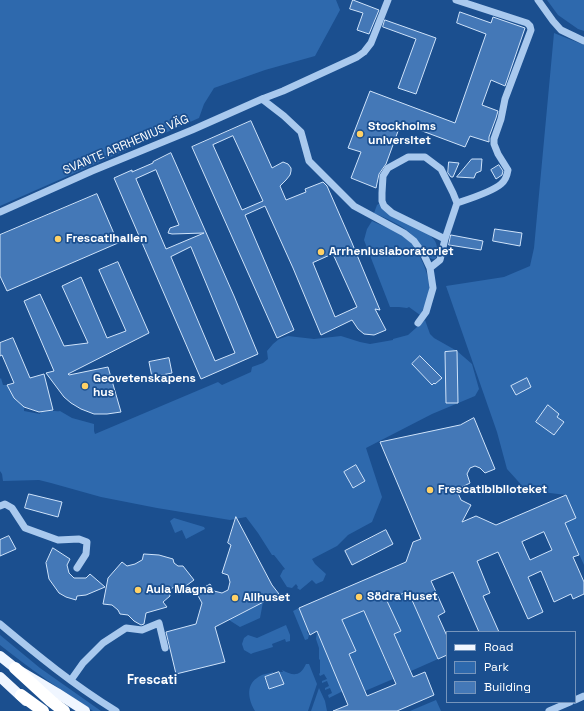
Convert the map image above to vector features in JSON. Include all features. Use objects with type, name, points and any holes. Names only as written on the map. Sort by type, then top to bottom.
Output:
[{"type":"highway","points":[[15,668],[64,711]]},
{"type":"highway","points":[[21,695],[43,711]]},
{"type":"main road","points":[[0,656],[15,668],[85,711]]},
{"type":"main road","points":[[0,677],[21,695],[36,711]]},
{"type":"street","name":"SVANTE ARRHENIUS VÄG","points":[[0,212],[283,91],[357,57],[364,52],[371,43],[388,0]]},
{"type":"street","points":[[456,0],[527,23],[531,30],[505,99],[501,119],[494,139],[494,144],[508,170],[508,175],[501,184],[495,188],[457,204]]},
{"type":"street","points":[[538,0],[561,30],[584,41]]},
{"type":"street","points":[[262,99],[284,116],[301,132],[309,161],[344,197],[354,206],[404,233],[414,241],[424,255],[430,268],[433,288],[426,312],[418,323]]},
{"type":"street","points":[[430,268],[440,260],[445,239],[457,204],[441,169],[425,157],[408,157],[388,168],[382,176],[382,201],[384,206],[392,213],[445,239]]},
{"type":"street","points":[[0,506],[5,504],[12,508],[25,528],[58,540],[79,539],[87,542],[86,554],[77,568]]},
{"type":"street","points":[[71,680],[83,663],[104,643],[126,628],[142,630],[159,623],[165,648]]},
{"type":"street","points":[[0,624],[36,655],[116,711]]},
{"type":"street","points":[[549,711],[568,703]]},
{"type":"green space","points":[[0,0],[336,0],[340,10],[315,56],[265,70],[214,88],[204,104],[199,118],[0,206]]},
{"type":"green space","points":[[547,0],[584,0],[584,31],[578,29],[558,15]]},
{"type":"green space","points":[[554,33],[584,45],[584,565],[565,523],[576,518],[566,495],[526,490],[507,469],[497,432],[446,286],[504,277],[530,266],[534,248]]},
{"type":"green space","points":[[380,203],[384,210],[389,214],[428,233],[435,241],[437,247],[437,257],[435,259],[430,258],[409,232],[395,223],[374,213],[377,205]]},
{"type":"green space","points":[[372,221],[403,235],[413,245],[421,259],[429,282],[429,289],[424,309],[420,315],[409,307],[390,307],[364,240],[367,229]]},
{"type":"green space","points":[[425,320],[430,334],[434,338],[457,351],[472,364],[479,389],[475,396],[432,414],[366,448],[382,497],[372,522],[348,535],[337,546],[312,559],[315,564],[326,574],[323,581],[316,584],[312,580],[300,590],[297,588],[298,587],[296,584],[292,588],[287,587],[280,576],[285,569],[274,555],[272,555],[246,517],[230,520],[157,508],[101,497],[39,480],[3,481],[0,471],[1,378],[3,385],[7,385],[14,398],[24,407],[24,411],[40,414],[41,412],[60,411],[72,418],[94,424],[95,434],[218,382],[222,385],[251,372],[252,367],[263,363],[268,359],[267,351],[279,339],[288,336],[314,339],[341,336],[370,344],[393,340],[408,335]]},
{"type":"green space","points":[[174,518],[204,527],[205,529],[186,539],[182,530],[175,533],[170,521]]},
{"type":"green space","points":[[408,591],[438,659],[411,671],[394,634],[401,631],[387,601]]},
{"type":"green space","points":[[263,602],[260,618],[240,627],[229,620]]},
{"type":"green space","points":[[299,608],[309,635],[308,639],[305,640],[293,611]]},
{"type":"green space","points":[[364,611],[393,679],[365,691],[349,654],[342,620]]},
{"type":"green space","points":[[286,625],[290,635],[290,641],[286,642],[285,639],[272,644],[273,647],[251,654],[244,650],[242,644],[244,638],[248,635],[257,638]]},
{"type":"green space","points":[[317,631],[343,691],[329,698],[328,695],[332,693],[330,688],[325,690],[325,688],[329,686],[327,681],[322,683],[322,681],[327,679],[324,674],[320,676],[319,674],[320,660],[319,648],[316,639]]},
{"type":"green space","points":[[0,635],[40,668],[101,711],[93,711],[57,687],[0,645]]},
{"type":"green space","points":[[306,664],[309,664],[317,684],[308,711],[255,711],[249,694],[253,681],[260,676],[273,672],[264,677],[269,689],[283,684],[280,672],[283,672],[282,670],[296,674],[304,668]]},
{"type":"green space","points":[[319,688],[325,701],[327,711],[311,711]]},
{"type":"green space","points":[[436,700],[441,711],[410,711]]},
{"type":"building","points":[[353,0],[379,10],[369,34],[357,30],[363,13],[350,9]]},
{"type":"building","points":[[460,12],[491,23],[493,17],[525,28],[505,86],[491,80],[482,105],[498,111],[489,137],[489,142],[470,136],[465,147],[401,123],[386,164],[379,174],[376,188],[351,178],[361,152],[348,148],[370,91],[455,123],[486,34],[457,23]]},
{"type":"building","points":[[385,20],[436,38],[416,94],[398,88],[416,39],[383,27]]},
{"type":"building","points":[[251,121],[272,168],[283,162],[288,164],[291,168],[290,175],[280,186],[286,200],[306,192],[305,189],[323,182],[327,186],[352,243],[380,310],[375,309],[386,330],[374,335],[364,334],[358,329],[352,320],[321,335],[265,206],[245,215],[294,330],[277,338],[192,147]],"holes":[[[233,136],[263,201],[242,210],[213,145]],[[333,254],[357,307],[335,317],[313,263]]]},
{"type":"building","points":[[171,153],[258,354],[201,379],[114,178],[132,170],[132,172]],"holes":[[[156,170],[179,225],[170,228],[168,233],[204,233],[166,249],[136,179]],[[191,247],[235,353],[215,361],[171,257]]]},
{"type":"building","points":[[472,159],[482,159],[481,171],[476,173],[474,178],[457,177]]},
{"type":"building","points":[[449,162],[459,163],[453,177],[451,177],[448,173]]},
{"type":"building","points":[[499,165],[503,171],[502,175],[496,179],[491,170]]},
{"type":"building","name":"Frescatihallen","points":[[97,194],[118,243],[7,291],[0,276],[0,235]]},
{"type":"building","points":[[495,229],[522,233],[520,246],[493,241]]},
{"type":"building","points":[[451,235],[483,241],[481,250],[449,245]]},
{"type":"building","points":[[118,262],[149,333],[68,374],[108,367],[121,412],[94,414],[71,403],[64,397],[46,373],[54,371],[24,301],[40,294],[64,346],[88,343],[62,286],[81,277],[107,338],[126,331],[99,270]]},
{"type":"building","points":[[13,338],[30,378],[44,374],[53,410],[39,412],[24,407],[14,398],[7,385],[14,383],[2,355],[0,356],[0,343]]},
{"type":"building","points":[[457,351],[458,403],[446,403],[445,352]]},
{"type":"building","points":[[420,356],[442,378],[435,384],[434,383],[432,385],[412,364]]},
{"type":"building","points":[[169,358],[172,373],[152,377],[149,362]]},
{"type":"building","points":[[527,378],[531,387],[516,395],[511,386]]},
{"type":"building","points":[[548,405],[559,414],[557,417],[564,422],[554,435],[536,422]]},
{"type":"building","points":[[474,418],[495,469],[485,473],[480,468],[475,466],[470,468],[467,474],[470,483],[462,487],[458,493],[461,500],[471,505],[462,522],[476,516],[496,525],[566,495],[576,518],[565,523],[579,555],[573,557],[584,582],[584,594],[573,599],[571,594],[554,602],[541,571],[528,577],[543,612],[528,619],[498,552],[477,561],[490,593],[483,596],[499,631],[479,631],[453,572],[431,581],[445,612],[438,616],[446,634],[446,655],[438,659],[408,591],[387,601],[401,631],[394,634],[413,677],[425,672],[434,695],[397,711],[333,711],[348,705],[317,631],[310,635],[299,608],[406,562],[413,542],[421,539],[380,442],[460,425]],"holes":[[[544,532],[552,550],[530,560],[522,542]],[[364,611],[396,684],[367,696],[349,654],[356,651],[342,620]]]},
{"type":"building","points":[[356,465],[365,481],[353,488],[344,472]]},
{"type":"building","points":[[29,494],[62,502],[58,517],[25,508]]},
{"type":"building","name":"Allhuset","points":[[236,517],[272,585],[279,594],[215,627],[225,662],[176,674],[166,632],[196,624],[202,603],[196,592],[210,584],[214,591],[222,593],[228,590],[230,582],[228,575],[222,573],[231,545],[228,543]]},
{"type":"building","points":[[386,530],[393,544],[352,565],[345,551]]},
{"type":"building","points":[[9,536],[16,549],[0,556],[0,540]]},
{"type":"building","points":[[53,548],[70,559],[67,565],[69,573],[74,578],[86,578],[90,574],[105,587],[86,595],[77,596],[76,600],[59,593],[49,579],[46,563]]},
{"type":"building","name":"Aula Magna","points":[[144,554],[159,555],[173,559],[174,563],[178,566],[183,566],[194,580],[183,588],[179,585],[172,588],[169,592],[170,596],[163,602],[167,607],[146,613],[144,624],[141,625],[128,615],[120,614],[112,605],[103,604],[108,578],[122,562],[127,566],[135,564],[142,560]]},
{"type":"building","points":[[279,672],[284,684],[269,689],[265,677]]},
{"type":"place","name":"Stockholms universitet","points":[[360,134]]},
{"type":"place","name":"Frescatihallen","points":[[58,239]]},
{"type":"place","name":"Arrheniuslaboratoriet","points":[[321,252]]},
{"type":"place","name":"Geovetenskapens hus","points":[[85,386]]},
{"type":"place","name":"Frescatibiblioteket","points":[[430,490]]},
{"type":"place","name":"Aula Magna","points":[[138,590]]},
{"type":"place","name":"Södra Huset","points":[[359,597]]},
{"type":"place","name":"Allhuset","points":[[235,598]]},
{"type":"district","name":"Frescati","points":[[152,680]]}]
